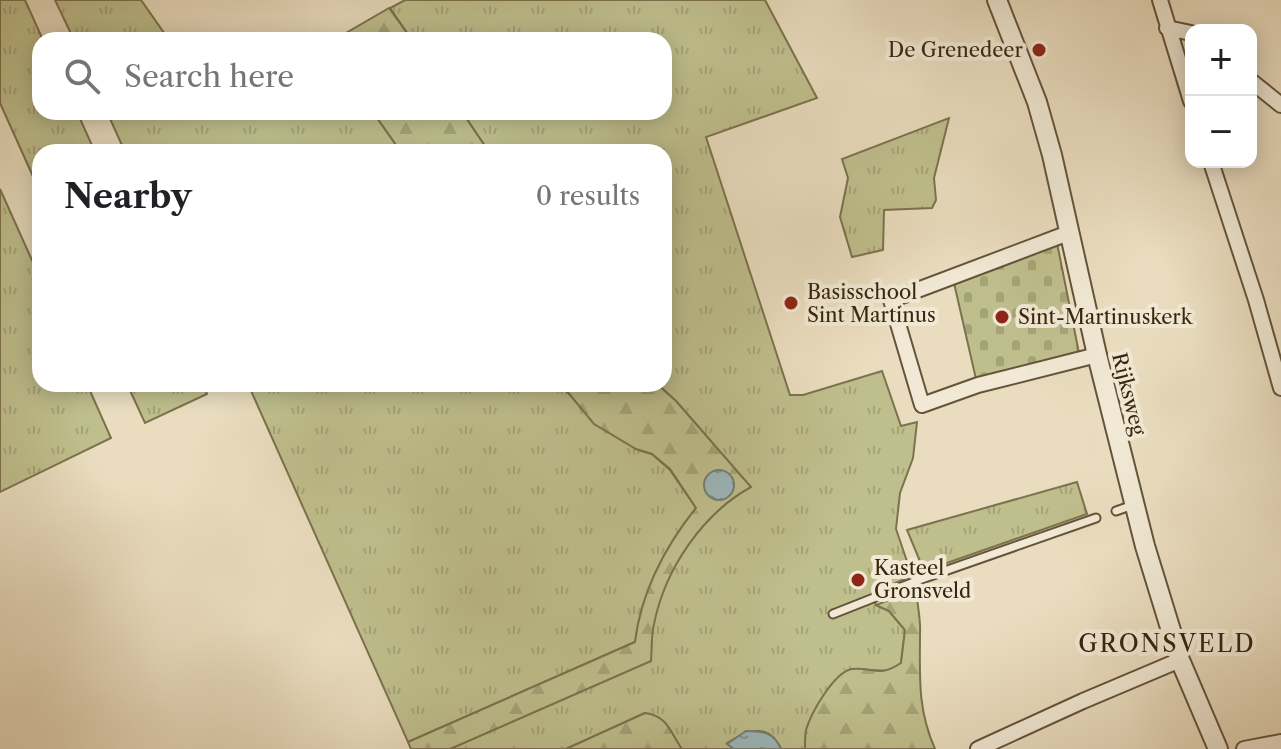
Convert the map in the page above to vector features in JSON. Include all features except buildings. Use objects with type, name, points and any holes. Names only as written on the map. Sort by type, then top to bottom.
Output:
[{"type":"street","name":"Rijksweg","points":[[997,0],[1037,102],[1071,232],[1125,508],[1180,660],[1218,749]]},
{"type":"street","points":[[1160,0],[1189,96]]},
{"type":"street","points":[[1167,28],[1185,32]]},
{"type":"street","points":[[1257,86],[1281,105]]},
{"type":"street","points":[[1213,168],[1281,388]]},
{"type":"street","points":[[1071,232],[891,300],[922,405],[978,385],[1097,355]]},
{"type":"street","points":[[978,749],[1180,660]]},
{"type":"street","points":[[1244,749],[1281,742]]},
{"type":"lane","points":[[833,614],[919,580],[1096,518]]},
{"type":"green space","points":[[0,0],[25,0],[39,32],[32,32],[32,120],[81,120],[91,144],[32,144],[32,174],[0,103]]},
{"type":"green space","points":[[55,0],[141,0],[163,32],[70,32]]},
{"type":"green space","points":[[405,0],[765,0],[817,98],[706,137],[790,395],[803,395],[882,371],[901,426],[917,422],[913,458],[900,493],[896,529],[912,576],[872,593],[876,605],[889,611],[905,630],[901,663],[890,671],[852,669],[806,731],[805,749],[781,749],[770,735],[757,731],[727,743],[734,749],[682,749],[645,713],[566,749],[450,749],[650,661],[653,624],[666,583],[676,564],[716,512],[750,487],[666,392],[672,392],[672,144],[484,144],[467,120],[672,120],[672,32],[406,32],[390,8]]},
{"type":"green space","points":[[389,8],[406,32],[348,32]]},
{"type":"green space","points":[[949,118],[934,178],[936,200],[932,208],[884,210],[883,250],[852,257],[840,217],[848,178],[842,159]]},
{"type":"green space","points":[[111,120],[379,120],[395,144],[121,144]]},
{"type":"green space","points":[[379,120],[467,120],[484,144],[395,144]]},
{"type":"green space","points":[[0,189],[32,260],[32,392],[91,392],[111,438],[0,492]]},
{"type":"green space","points":[[1057,243],[1079,353],[976,379],[954,283]]},
{"type":"green space","points":[[131,392],[206,392],[207,394],[145,423]]},
{"type":"green space","points":[[252,392],[567,392],[636,449],[652,454],[670,470],[696,508],[674,538],[656,571],[643,606],[635,642],[408,742]]},
{"type":"green space","points":[[568,392],[666,392],[751,487],[717,512],[688,545],[677,564],[659,603],[651,661],[450,749],[411,749],[408,742],[635,642],[643,606],[656,571],[674,538],[696,508],[670,469],[652,454],[636,449],[594,424]]},
{"type":"green space","points":[[1077,482],[1087,514],[924,571],[907,530]]},
{"type":"green space","points":[[916,589],[922,706],[935,749],[805,749],[806,730],[813,714],[838,677],[852,669],[881,671],[901,663],[905,630],[889,611],[876,605]]},
{"type":"green space","points":[[645,713],[664,721],[682,749],[566,749]]},
{"type":"water","points":[[719,470],[730,474],[734,485],[730,496],[719,500],[708,496],[704,485],[708,474]]},
{"type":"water","points":[[746,731],[767,734],[775,739],[781,749],[734,749],[727,744]]},
{"type":"place","name":"De Grenedeer","points":[[1039,50]]},
{"type":"place","name":"Basisschool Sint Martinus","points":[[791,303]]},
{"type":"place","name":"Sint-Martinuskerk","points":[[1002,317]]},
{"type":"place","name":"Kasteel Gronsveld","points":[[858,580]]},
{"type":"district","name":"GRONSVELD","points":[[1167,644]]}]
